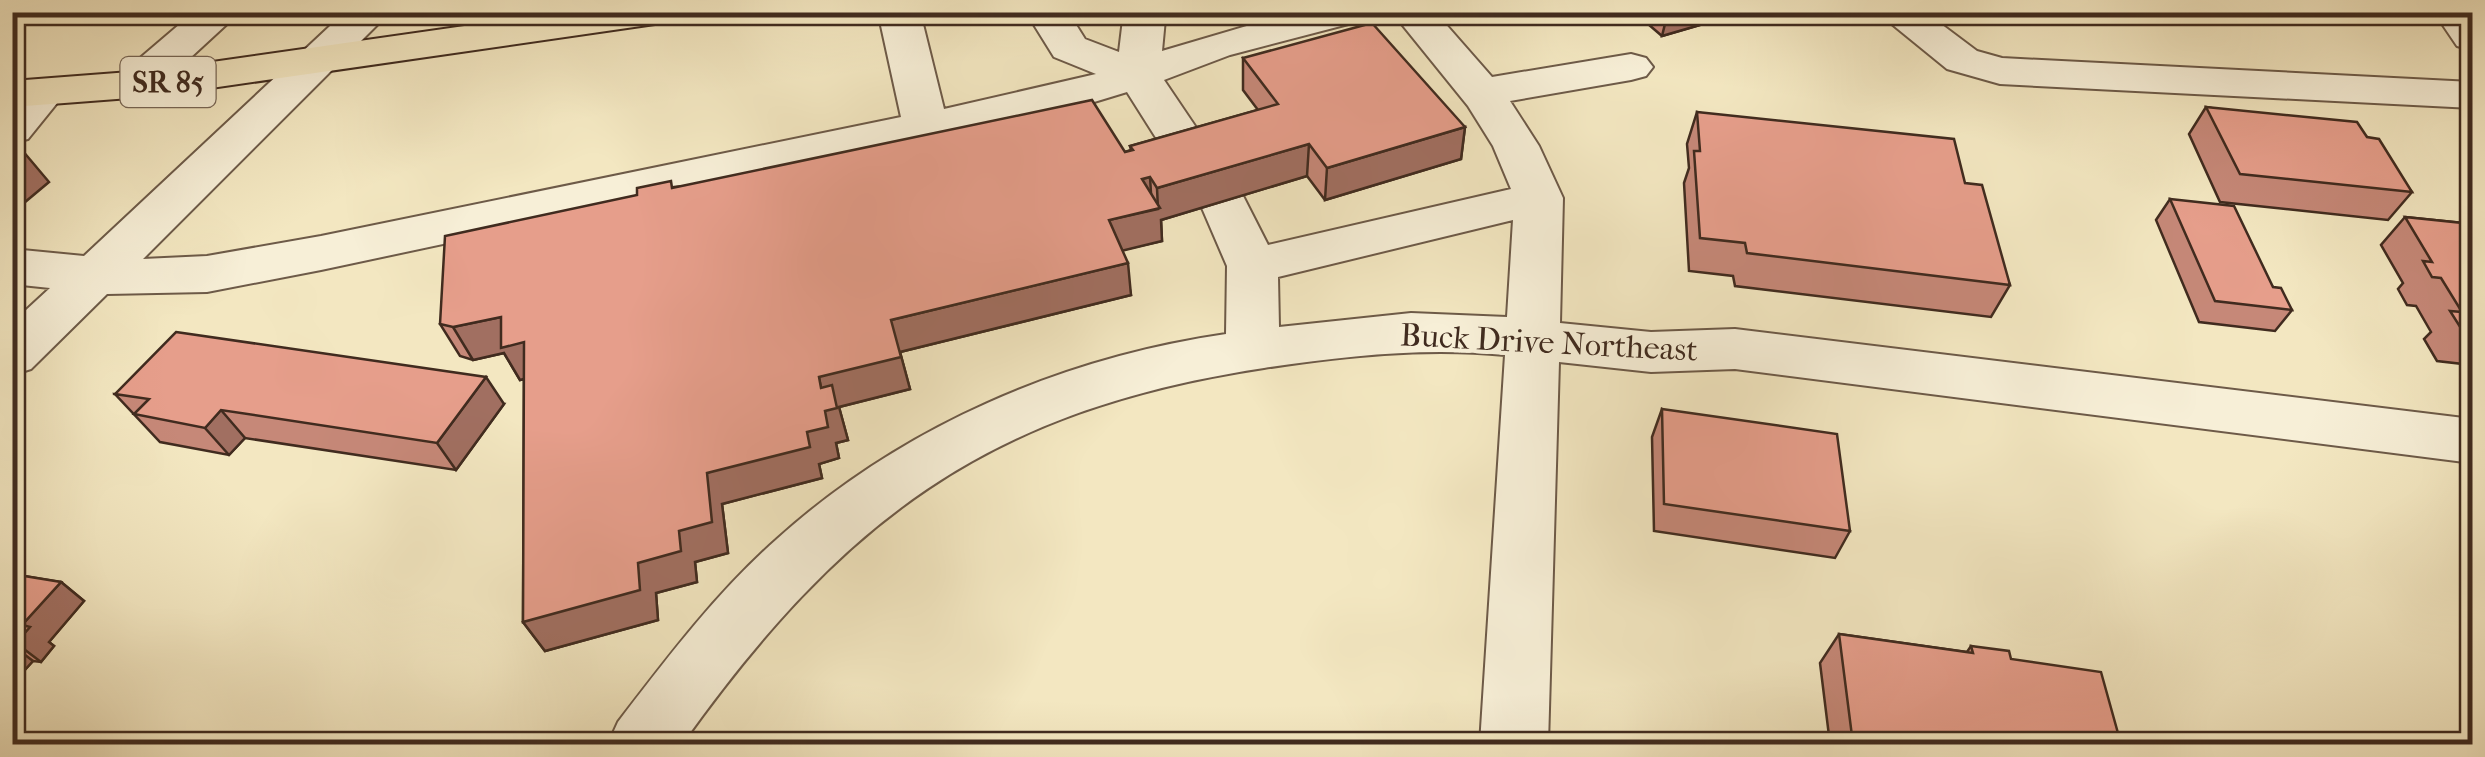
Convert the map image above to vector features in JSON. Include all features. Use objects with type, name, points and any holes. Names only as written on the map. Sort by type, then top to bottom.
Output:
[{"type":"highway","name":"SR 85","points":[[28,93],[134,85],[656,12]]},
{"type":"street","points":[[134,85],[220,12]]},
{"type":"street","points":[[12,355],[370,12]]},
{"type":"street","points":[[899,12],[926,126]]},
{"type":"street","points":[[1047,12],[1069,48],[1138,75],[1194,160]]},
{"type":"street","points":[[1138,75],[1144,19],[1140,12]]},
{"type":"street","points":[[12,373],[77,292],[124,278],[218,272],[1058,99],[1215,46],[1345,12]]},
{"type":"street","points":[[1412,12],[1484,92],[1527,162],[1539,198],[1514,744]]},
{"type":"street","points":[[2454,12],[2472,38]]},
{"type":"street","points":[[1905,14],[1962,60],[2000,71],[2472,95]]},
{"type":"street","points":[[1484,92],[1631,67]]},
{"type":"street","points":[[12,129],[28,93]]},
{"type":"street","points":[[1252,266],[1539,198]]},
{"type":"street","points":[[1223,201],[1252,266],[1253,350]]},
{"type":"street","points":[[12,266],[77,292]]},
{"type":"street","name":"Buck Drive Northeast","points":[[642,744],[736,622],[798,556],[854,508],[924,460],[975,431],[1112,377],[1253,350],[1402,332],[1457,332],[1652,352],[1735,349],[2472,441]]},
{"type":"building","points":[[1372,23],[1465,127],[1327,168],[1309,144],[1157,188],[1150,177],[1142,179],[1160,208],[1109,220],[1128,263],[891,320],[901,357],[819,377],[821,388],[832,385],[837,408],[825,411],[828,427],[807,432],[810,447],[707,473],[712,522],[679,531],[681,551],[638,563],[640,590],[523,622],[524,342],[501,348],[501,317],[453,327],[440,324],[445,236],[637,195],[637,188],[671,181],[672,188],[1092,100],[1125,152],[1133,150],[1130,146],[1278,104],[1243,58]]},
{"type":"building","points":[[2206,107],[2357,122],[2367,137],[2379,139],[2412,192],[2240,174]]},
{"type":"building","points":[[1697,112],[1954,139],[1965,183],[1982,185],[2010,285],[1747,253],[1745,243],[1700,238],[1694,151],[1700,151]]},
{"type":"building","points":[[2170,199],[2234,206],[2273,287],[2281,288],[2292,310],[2215,301]]},
{"type":"building","points":[[2405,217],[2472,224],[2472,334],[2464,333],[2450,311],[2462,312],[2441,278],[2432,277],[2423,261],[2432,262]]},
{"type":"building","points":[[176,332],[486,377],[437,443],[221,410],[205,428],[134,414],[149,399],[115,394]]},
{"type":"building","points":[[1662,409],[1837,434],[1850,531],[1664,504]]},
{"type":"building","points":[[12,574],[61,582],[22,625],[30,627],[16,643],[12,642]]},
{"type":"building","points":[[1839,634],[1973,653],[1971,646],[2009,651],[2011,659],[2101,672],[2121,744],[1853,744]]}]
